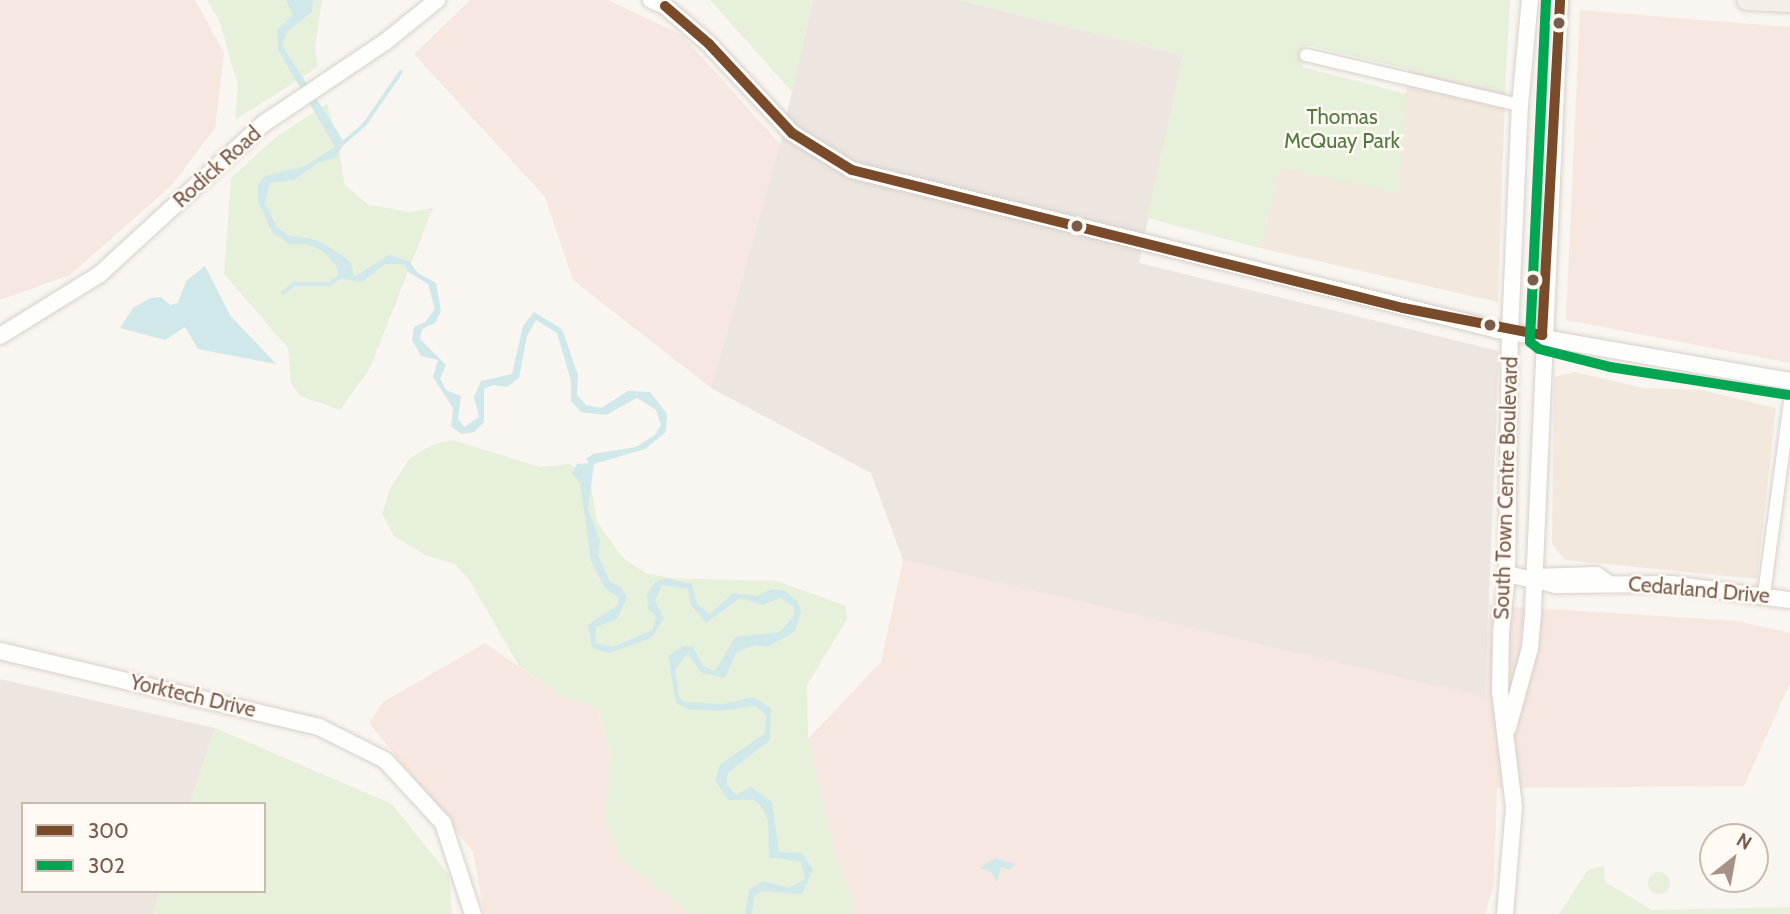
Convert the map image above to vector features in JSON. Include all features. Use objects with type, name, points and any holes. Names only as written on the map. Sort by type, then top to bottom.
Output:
[{"type":"main road","points":[[1746,0],[1790,2]]},
{"type":"street","name":"Rodick Road","points":[[0,336],[100,274],[277,113],[374,49],[437,0]]},
{"type":"street","points":[[651,0],[665,6],[709,44],[792,133],[852,170],[1510,332],[1542,335],[1612,353],[1790,381]]},
{"type":"street","name":"South Town Centre Boulevard","points":[[1505,914],[1514,807],[1508,728],[1500,692],[1507,574],[1510,332],[1520,105],[1530,0]]},
{"type":"street","name":"South Town Centre Boulevard","points":[[1508,728],[1526,666],[1533,577],[1542,335],[1560,0]]},
{"type":"street","points":[[1306,55],[1520,105]]},
{"type":"street","points":[[1764,594],[1790,402]]},
{"type":"street","name":"Cedarland Drive","points":[[1507,574],[1580,587],[1608,583],[1764,594],[1790,600]]},
{"type":"street","name":"Yorktech Drive","points":[[0,651],[319,727],[378,760],[380,766],[396,773],[443,823],[473,914]]},
{"type":"street","points":[[1501,666],[1526,666]]},
{"type":"shaded area","points":[[0,0],[195,0],[224,53],[215,128],[171,186],[70,275],[0,300]]},
{"type":"shaded area","points":[[470,0],[608,0],[682,35],[780,144],[711,388],[573,280],[545,197],[414,54]]},
{"type":"shaded area","points":[[813,0],[959,0],[1183,55],[1139,263],[1499,351],[1485,697],[903,560],[871,473],[711,388],[780,144]]},
{"type":"shaded area","points":[[1580,10],[1790,27],[1790,363],[1566,320]]},
{"type":"shaded area","points":[[1408,69],[1505,92],[1498,302],[1260,248],[1280,167],[1398,193]]},
{"type":"shaded area","points":[[1575,372],[1643,388],[1702,390],[1776,408],[1757,579],[1565,560],[1552,544],[1554,377]]},
{"type":"shaded area","points":[[903,560],[1485,696],[1489,605],[1737,621],[1790,633],[1790,683],[1744,786],[1497,788],[1494,884],[1485,914],[484,914],[473,851],[369,723],[383,702],[485,643],[561,696],[597,708],[610,753],[605,820],[621,859],[808,739],[881,662]]},
{"type":"shaded area","points":[[0,679],[215,728],[191,802],[21,802],[21,893],[159,893],[153,914],[0,914]]},
{"type":"green space","points":[[207,0],[322,0],[315,47],[318,67],[235,120],[238,85],[219,20]]},
{"type":"green space","points":[[710,0],[813,0],[792,92]]},
{"type":"green space","name":"Thomas McQuay Park","points":[[959,0],[1510,0],[1505,92],[1307,45],[1302,67],[1407,94],[1398,194],[1280,167],[1260,248],[1147,218],[1183,55]]},
{"type":"green space","points":[[327,104],[338,140],[344,184],[369,205],[410,212],[433,208],[370,368],[340,410],[300,396],[291,383],[288,348],[224,274],[231,178],[276,137]]},
{"type":"green space","points":[[452,440],[540,467],[569,464],[589,475],[597,522],[623,558],[646,573],[670,578],[777,581],[846,606],[847,619],[807,685],[808,739],[834,851],[857,914],[691,914],[620,859],[605,820],[610,753],[597,708],[561,696],[519,666],[470,581],[455,564],[425,555],[394,536],[382,514],[390,489],[410,458],[434,444]]},
{"type":"green space","points":[[215,728],[392,804],[449,875],[452,914],[153,914],[159,893],[266,893],[266,802],[191,802]]},
{"type":"green space","points":[[1604,865],[1605,882],[1652,910],[1790,907],[1790,914],[1559,914],[1587,871]]},
{"type":"green space","points":[[1659,872],[1667,875],[1670,883],[1667,891],[1659,894],[1651,891],[1648,883],[1651,875]]},
{"type":"water","points":[[286,0],[313,0],[312,12],[287,32],[282,45],[344,142],[337,157],[318,163],[294,180],[270,183],[265,203],[277,227],[288,235],[317,240],[339,253],[351,263],[354,277],[389,255],[409,261],[418,273],[436,283],[441,311],[435,323],[422,329],[420,339],[446,365],[440,379],[446,390],[461,396],[458,419],[464,427],[479,417],[474,397],[481,381],[512,374],[523,326],[534,312],[562,329],[578,375],[577,395],[586,405],[601,408],[628,391],[650,392],[667,414],[666,432],[645,449],[594,464],[588,509],[600,541],[598,555],[610,581],[622,588],[627,598],[617,619],[596,627],[595,643],[613,647],[652,630],[656,617],[648,608],[647,594],[655,582],[665,578],[692,584],[697,604],[710,614],[733,593],[757,596],[772,589],[785,591],[797,601],[801,612],[795,631],[768,647],[754,645],[736,653],[725,678],[702,673],[687,654],[675,669],[679,697],[684,702],[723,704],[753,697],[771,708],[770,740],[728,773],[726,784],[736,795],[751,787],[772,802],[779,852],[802,853],[813,870],[802,894],[762,891],[754,897],[752,914],[745,914],[749,890],[763,881],[789,888],[805,879],[801,862],[769,857],[768,820],[761,806],[754,800],[728,800],[715,780],[720,765],[765,733],[766,715],[755,706],[721,711],[688,709],[676,703],[668,656],[683,646],[693,647],[703,666],[715,671],[735,637],[780,632],[794,616],[794,607],[781,598],[762,605],[740,598],[706,623],[691,605],[688,589],[662,585],[655,601],[664,618],[651,638],[609,653],[592,648],[588,625],[618,605],[618,597],[604,587],[591,561],[580,483],[572,473],[577,464],[589,463],[586,459],[593,454],[636,447],[655,435],[661,425],[656,410],[637,398],[606,415],[581,412],[571,401],[571,381],[557,333],[536,320],[527,336],[519,378],[507,387],[493,385],[484,389],[484,422],[474,432],[461,434],[451,426],[453,408],[433,377],[438,360],[421,356],[412,340],[414,327],[425,322],[435,309],[428,284],[408,272],[404,264],[385,264],[362,282],[339,278],[337,267],[323,251],[306,244],[289,244],[272,232],[258,201],[258,185],[265,176],[305,166],[335,147],[278,50],[277,30],[293,15]]},
{"type":"water","points":[[205,266],[230,315],[276,364],[198,349],[185,327],[165,340],[120,328],[133,308],[150,298],[161,297],[170,305],[178,303],[186,281]]},
{"type":"water","points":[[995,858],[1015,864],[1010,870],[1001,867],[997,882],[991,872],[980,868]]},
{"type":"waterway","points":[[342,144],[365,124],[401,72]]},
{"type":"waterway","points":[[283,293],[294,284],[330,284],[341,276]]},
{"type":"transit line","name":"302","points":[[1546,0],[1530,342],[1539,349],[1610,367],[1788,395]]},
{"type":"transit line","name":"300","points":[[665,6],[709,44],[792,133],[852,170],[1403,308],[1542,335],[1560,0]]}]
